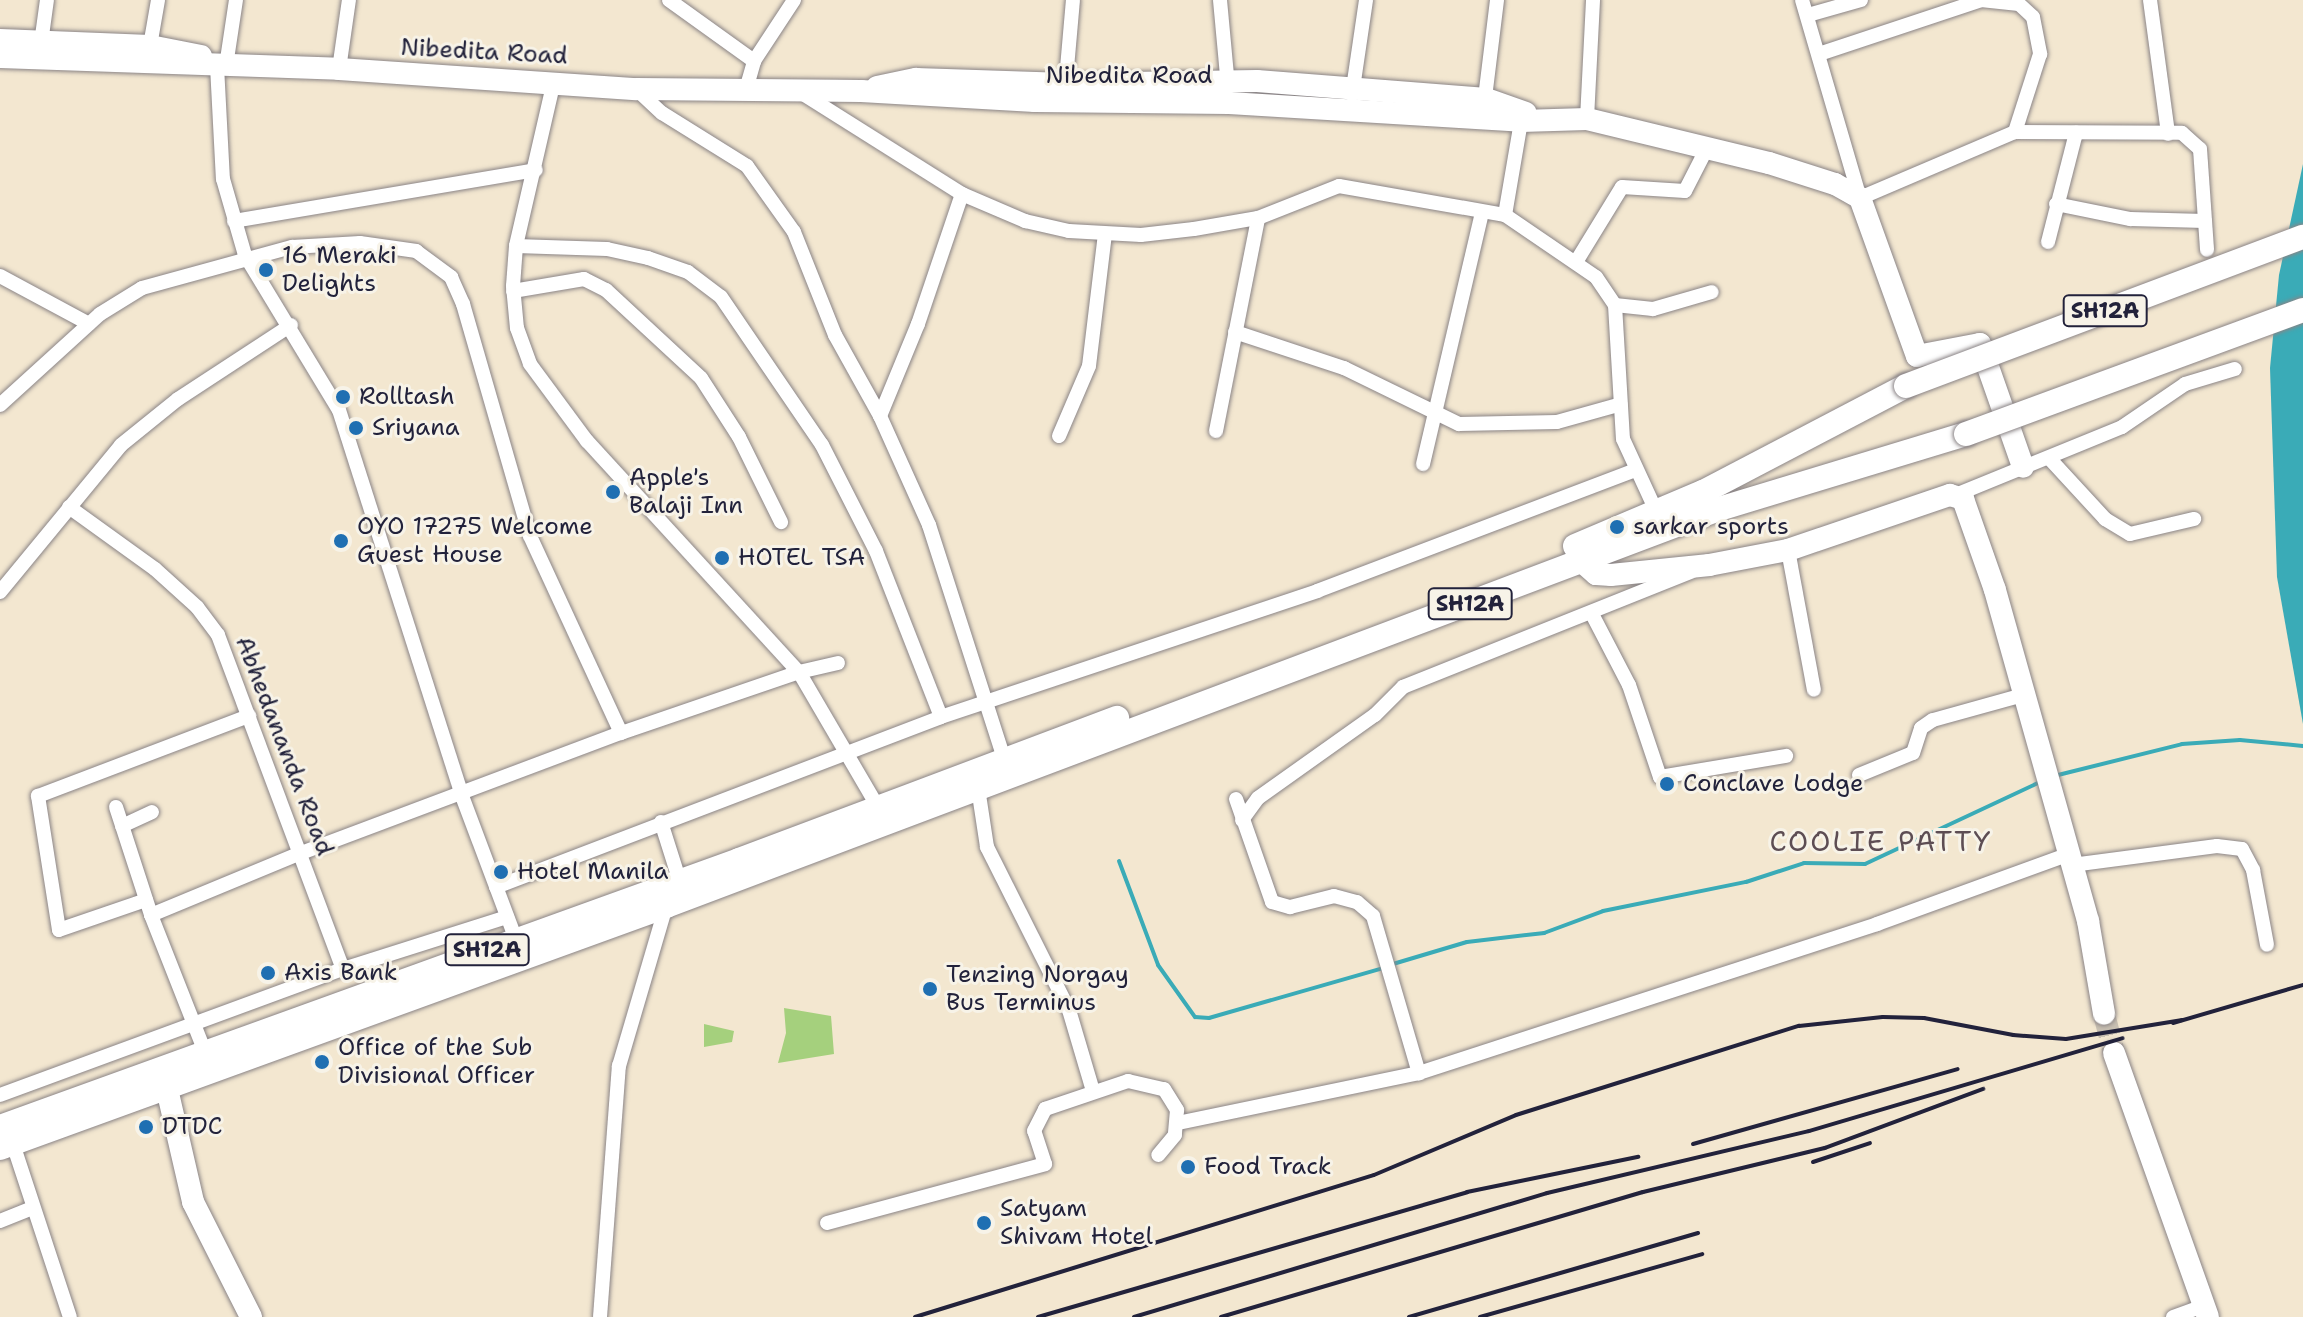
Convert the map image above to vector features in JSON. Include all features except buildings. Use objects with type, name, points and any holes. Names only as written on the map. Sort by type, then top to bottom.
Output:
[{"type":"main road","name":"SH12A","points":[[4,1140],[205,1052],[680,882],[878,807],[975,779],[1004,759],[1657,513],[1906,386],[2303,237]]},
{"type":"main road","name":"SH12A","points":[[4,1140],[167,1089],[519,938],[666,906],[975,779],[1790,485],[1966,434],[2303,310]]},
{"type":"street","points":[[41,43],[47,0]]},
{"type":"street","points":[[150,46],[158,0]]},
{"type":"street","points":[[0,1095],[378,958],[519,938],[462,796],[339,410],[291,325],[245,255],[234,221],[223,179],[222,66],[236,0]]},
{"type":"street","points":[[339,69],[349,0]]},
{"type":"street","points":[[669,0],[754,61]]},
{"type":"street","points":[[745,93],[754,61],[794,0]]},
{"type":"street","points":[[1065,93],[1073,0]]},
{"type":"street","points":[[1220,0],[1228,93],[1353,89],[1483,108],[1530,120],[1587,119],[1835,184],[1860,198]]},
{"type":"street","points":[[1350,112],[1366,0]]},
{"type":"street","points":[[1483,108],[1497,0]]},
{"type":"street","points":[[1587,119],[1593,0]]},
{"type":"street","points":[[1802,0],[1860,198],[1917,356],[1980,344],[2023,467]]},
{"type":"street","points":[[1808,15],[1861,0]]},
{"type":"street","points":[[1819,54],[1981,0],[2019,4],[2033,17],[2040,54],[2015,132]]},
{"type":"street","points":[[2150,0],[2168,134]]},
{"type":"street","name":"Nibedita Road","points":[[0,40],[150,46],[198,53],[222,66]]},
{"type":"street","name":"Nibedita Road","points":[[0,57],[339,69],[554,81],[636,89],[745,93],[1228,93],[1350,112],[1483,108]]},
{"type":"street","points":[[554,81],[536,170],[516,246],[513,291],[517,328],[530,364],[587,441],[799,672],[878,807]]},
{"type":"street","points":[[636,89],[662,113],[753,172],[794,232],[835,335],[880,416],[929,525],[1004,759]]},
{"type":"street","points":[[800,92],[962,194],[1025,221],[1105,234],[1194,229],[1258,218],[1339,186],[1505,215],[1596,277],[1615,305],[1623,439],[1657,513]]},
{"type":"street","points":[[1505,215],[1530,120]]},
{"type":"street","points":[[1860,198],[2015,132],[2182,133],[2200,149],[2207,250]]},
{"type":"street","points":[[2048,242],[2076,133]]},
{"type":"street","points":[[1576,262],[1622,187],[1685,191],[1707,148]]},
{"type":"street","points":[[234,221],[536,170]]},
{"type":"street","points":[[880,416],[918,324],[962,194]]},
{"type":"street","points":[[2056,204],[2130,219],[2205,221]]},
{"type":"street","points":[[1423,464],[1482,212]]},
{"type":"street","points":[[1216,431],[1258,218]]},
{"type":"street","points":[[1059,436],[1089,366],[1105,234]]},
{"type":"street","points":[[0,405],[89,324],[142,288],[245,255],[360,243],[416,251],[451,277],[530,536],[621,733]]},
{"type":"street","points":[[516,246],[607,249],[648,258],[688,272],[721,297],[822,445],[876,551],[941,717]]},
{"type":"street","points":[[0,276],[89,324]]},
{"type":"street","points":[[513,291],[584,279],[606,290],[701,378],[739,437],[781,522]]},
{"type":"street","points":[[1615,305],[1653,309],[1712,292]]},
{"type":"street","points":[[0,592],[121,445],[178,399],[291,325]]},
{"type":"street","points":[[1235,332],[1344,368],[1433,416],[1483,427],[1557,422],[1621,404]]},
{"type":"street","points":[[1581,561],[1596,574],[1611,575],[1709,565],[1788,550],[1958,494],[2049,458],[2122,427],[2185,384],[2235,369]]},
{"type":"street","points":[[2049,458],[2105,519],[2130,534],[2194,519]]},
{"type":"street","points":[[496,887],[987,700],[1317,591],[1635,470]]},
{"type":"street","points":[[1958,494],[1995,590],[2088,921],[2104,1014]]},
{"type":"street","name":"Abhedananda Road","points":[[69,507],[155,569],[209,620],[249,716],[343,969]]},
{"type":"street","points":[[1788,550],[1814,690]]},
{"type":"street","points":[[1242,820],[1258,798],[1375,715],[1403,687],[1709,565]]},
{"type":"street","points":[[1592,614],[1629,685],[1660,777],[1786,756]]},
{"type":"street","points":[[151,915],[301,853],[462,796],[621,733],[799,672],[838,663]]},
{"type":"street","points":[[1859,775],[1913,753],[1921,728],[1933,720],[2023,695]]},
{"type":"street","points":[[146,900],[59,930],[38,796],[249,716]]},
{"type":"street","points":[[975,779],[987,847],[1069,1010],[1093,1091]]},
{"type":"street","points":[[1236,799],[1272,902],[1290,907],[1334,896],[1357,902],[1373,916],[1419,1073]]},
{"type":"street","points":[[116,807],[151,915],[205,1052]]},
{"type":"street","points":[[122,826],[152,812]]},
{"type":"street","points":[[661,822],[680,882]]},
{"type":"street","points":[[1178,1123],[1419,1073],[2070,860],[2217,846],[2242,849],[2253,870],[2267,945]]},
{"type":"street","points":[[600,1317],[619,1066],[666,906]]},
{"type":"street","points":[[378,958],[387,986]]},
{"type":"street","points":[[2114,1053],[2206,1312],[2173,1317]]},
{"type":"street","points":[[827,1223],[1045,1164],[1035,1144],[1038,1119],[1055,1101],[1128,1081],[1153,1083],[1172,1099],[1178,1123],[1175,1135],[1158,1155]]},
{"type":"street","points":[[167,1089],[193,1202],[251,1317]]},
{"type":"street","points":[[4,1140],[32,1208],[70,1317]]},
{"type":"street","points":[[0,1221],[32,1208]]},
{"type":"green space","points":[[784,1008],[831,1016],[834,1054],[778,1063],[786,1033]]},
{"type":"green space","points":[[704,1024],[734,1031],[732,1042],[704,1047]]},
{"type":"water","points":[[2303,164],[2303,724],[2277,577],[2270,368],[2279,275]]},
{"type":"waterway","points":[[2054,776],[2182,744],[2240,740],[2303,746]]},
{"type":"waterway","points":[[1393,964],[1467,942],[1544,933],[1603,911],[1746,882],[1804,863],[1865,864],[2042,781]]},
{"type":"waterway","points":[[1119,861],[1158,965],[1195,1017],[1209,1018],[1383,968]]},
{"type":"tunnel","points":[[2104,1014],[2114,1053]]},
{"type":"railway","points":[[2173,1023],[2303,985]]},
{"type":"railway","points":[[915,1317],[1374,1175],[1516,1115],[1799,1026],[1883,1017],[1924,1018],[2013,1035],[2066,1039],[2182,1020]]},
{"type":"railway","points":[[1134,1317],[1547,1193],[1809,1131],[2123,1038]]},
{"type":"railway","points":[[1693,1144],[1958,1069]]},
{"type":"railway","points":[[1221,1317],[1643,1192],[1825,1148],[1983,1089]]},
{"type":"railway","points":[[1813,1162],[1870,1143]]},
{"type":"railway","points":[[1038,1317],[1467,1192],[1638,1157]]},
{"type":"railway","points":[[1409,1317],[1698,1233]]},
{"type":"railway","points":[[1480,1317],[1702,1254]]},
{"type":"place","name":"16 Meraki Delights","points":[[266,270]]},
{"type":"place","name":"Rolltash","points":[[343,397]]},
{"type":"place","name":"Sriyana","points":[[356,428]]},
{"type":"place","name":"Apple's Balaji Inn","points":[[613,492]]},
{"type":"place","name":"sarkar sports","points":[[1617,527]]},
{"type":"place","name":"OYO 17275 Welcome Guest House","points":[[341,541]]},
{"type":"place","name":"HOTEL TSA","points":[[722,558]]},
{"type":"place","name":"Conclave Lodge","points":[[1667,784]]},
{"type":"place","name":"Hotel Manila","points":[[501,872]]},
{"type":"place","name":"Axis Bank","points":[[268,973]]},
{"type":"place","name":"Tenzing Norgay Bus Terminus","points":[[930,989]]},
{"type":"place","name":"Office of the Sub Divisional Officer","points":[[322,1062]]},
{"type":"place","name":"DTDC","points":[[146,1127]]},
{"type":"place","name":"Food Track","points":[[1188,1167]]},
{"type":"place","name":"Satyam Shivam Hotel","points":[[984,1223]]},
{"type":"district","name":"COOLIE PATTY","points":[[1881,841]]}]
